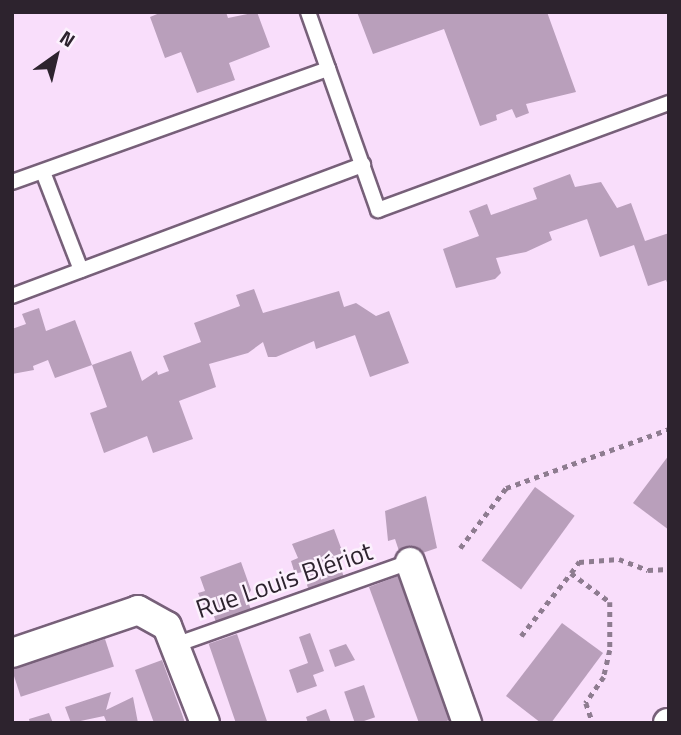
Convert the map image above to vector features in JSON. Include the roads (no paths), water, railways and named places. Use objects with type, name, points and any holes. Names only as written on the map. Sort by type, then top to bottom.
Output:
[{"type":"street","points":[[410,562],[467,723]]},
{"type":"street","points":[[12,653],[138,610],[167,626],[205,723]]},
{"type":"lane","points":[[308,12],[378,210],[669,103]]},
{"type":"lane","points":[[12,182],[328,69]]},
{"type":"lane","points":[[12,296],[362,165]]},
{"type":"lane","points":[[43,172],[81,270]]},
{"type":"lane","name":"Rue Louis Blériot","points":[[175,645],[410,562]]}]
